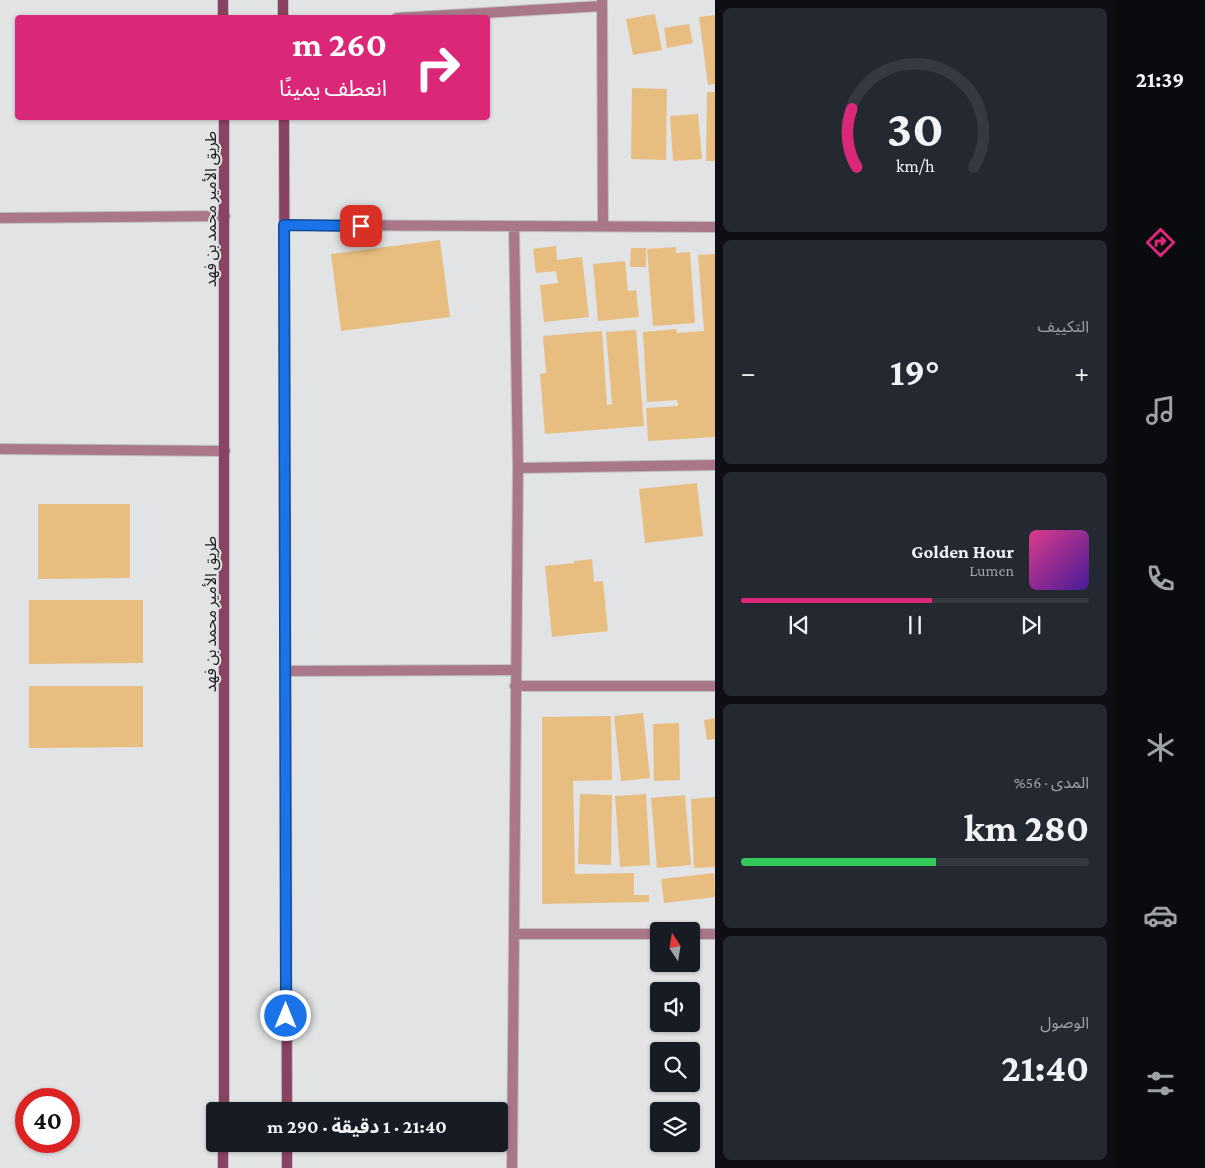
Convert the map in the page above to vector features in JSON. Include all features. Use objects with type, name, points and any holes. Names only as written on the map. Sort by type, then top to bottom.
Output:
[{"type":"street","points":[[223,0],[223,15]]},
{"type":"street","points":[[283,0],[283,15]]},
{"type":"street","points":[[438,15],[602,3],[603,226]]},
{"type":"street","name":"طريق الأمير محمد بن فهد","points":[[224,120],[224,1102]]},
{"type":"street","points":[[284,120],[287,1102]]},
{"type":"street","points":[[0,218],[225,216]]},
{"type":"street","points":[[284,225],[715,227]]},
{"type":"street","points":[[512,1168],[518,468],[514,226]]},
{"type":"street","points":[[0,449],[225,451]]},
{"type":"street","points":[[518,468],[715,465]]},
{"type":"street","points":[[285,671],[516,670]]},
{"type":"street","points":[[515,686],[715,686]]},
{"type":"street","points":[[514,934],[650,934]]},
{"type":"street","points":[[700,934],[715,934]]},
{"type":"street","points":[[223,1168],[224,1152]]},
{"type":"street","points":[[287,1152],[287,1168]]},
{"type":"building","points":[[655,14],[662,50],[633,55],[626,19]]},
{"type":"building","points":[[715,15],[715,84],[708,85],[699,17]]},
{"type":"building","points":[[689,24],[693,43],[667,48],[664,28]]},
{"type":"building","points":[[632,88],[667,89],[666,160],[631,159]]},
{"type":"building","points":[[707,92],[715,92],[715,161],[706,161]]},
{"type":"building","points":[[698,114],[702,159],[673,161],[670,116]]},
{"type":"building","points":[[440,240],[450,317],[341,331],[331,254]]},
{"type":"building","points":[[556,246],[557,260],[582,257],[589,317],[544,322],[540,285],[558,283],[556,271],[536,273],[533,249]]},
{"type":"building","points":[[676,247],[676,253],[690,252],[695,323],[653,326],[647,249]]},
{"type":"building","points":[[631,248],[646,248],[646,267],[630,267]]},
{"type":"building","points":[[715,254],[715,437],[648,441],[646,408],[678,406],[677,400],[647,402],[643,332],[676,329],[677,333],[704,331],[698,255]]},
{"type":"building","points":[[625,261],[628,291],[636,290],[639,317],[598,321],[593,264]]},
{"type":"building","points":[[636,330],[644,426],[545,434],[540,374],[546,373],[543,336],[602,331],[607,405],[612,404],[606,332]]},
{"type":"building","points":[[697,483],[703,536],[645,543],[639,489]]},
{"type":"building","points":[[38,504],[130,504],[130,578],[38,579]]},
{"type":"building","points":[[592,559],[594,582],[603,581],[608,631],[552,637],[545,566]]},
{"type":"building","points":[[29,600],[143,600],[143,663],[29,664]]},
{"type":"building","points":[[29,686],[143,686],[143,747],[29,748]]},
{"type":"building","points":[[643,713],[650,778],[621,781],[614,716]]},
{"type":"building","points":[[611,716],[612,780],[573,781],[575,874],[634,873],[634,895],[649,895],[649,902],[542,904],[542,717]]},
{"type":"building","points":[[715,718],[715,739],[707,740],[704,720]]},
{"type":"building","points":[[679,723],[680,780],[654,781],[653,724]]},
{"type":"building","points":[[580,794],[612,795],[611,865],[578,864]]},
{"type":"building","points":[[646,794],[650,865],[620,867],[615,796]]},
{"type":"building","points":[[685,795],[691,865],[657,868],[651,798]]},
{"type":"building","points":[[715,797],[715,867],[694,868],[691,799]]},
{"type":"building","points":[[714,873],[715,897],[664,903],[661,879]]},
{"type":"route","points":[[286,1016],[284,225],[361,226]]}]
